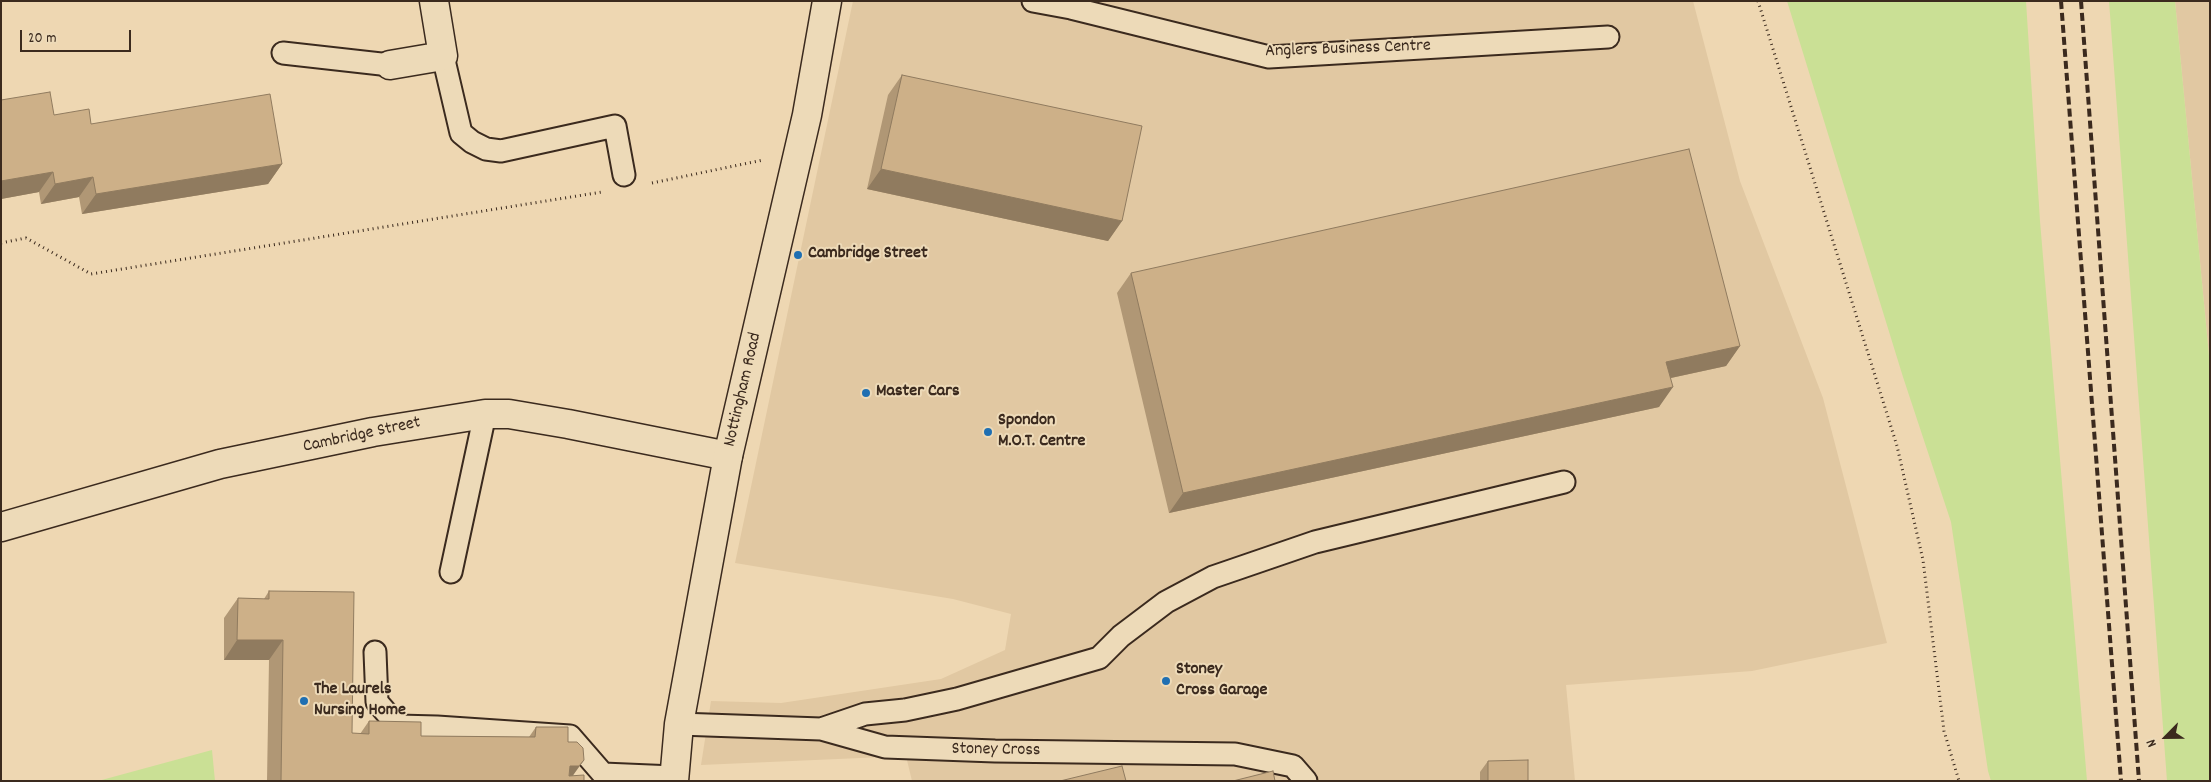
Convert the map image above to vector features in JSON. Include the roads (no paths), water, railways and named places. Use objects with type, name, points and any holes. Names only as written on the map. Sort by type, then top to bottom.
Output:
[{"type":"street","points":[[390,65],[443,56],[434,1]]},
{"type":"street","name":"Nottingham Road","points":[[674,779],[680,724],[728,456],[807,115],[827,1]]},
{"type":"street","name":"Cambridge Street","points":[[1,527],[220,464],[373,432],[485,414],[509,414],[568,424],[728,456]]},
{"type":"lane","name":"Anglers Business Centre","points":[[1033,1],[1071,8],[1269,56],[1608,36]]},
{"type":"lane","points":[[283,53],[390,65]]},
{"type":"lane","points":[[443,56],[455,113],[462,133],[472,142],[486,149],[501,151],[615,126],[626,182]]},
{"type":"lane","points":[[451,572],[485,414]]},
{"type":"lane","points":[[822,729],[865,714],[905,710],[957,699],[1099,658],[1121,636],[1166,602],[1213,577],[1315,542],[1564,482]]},
{"type":"lane","points":[[375,652],[376,702],[398,726],[570,736],[603,774],[674,779]]},
{"type":"lane","name":"Stoney Cross","points":[[680,724],[822,729],[885,747],[995,751],[1235,754],[1294,766],[1306,781]]},
{"type":"railway","points":[[2061,1],[2121,781]]},
{"type":"railway","points":[[2081,1],[2139,781]]},
{"type":"place","name":"Cambridge Street","points":[[798,255]]},
{"type":"place","name":"Master Cars","points":[[866,393]]},
{"type":"place","name":"Spondon M.O.T. Centre","points":[[988,432]]},
{"type":"place","name":"Stoney Cross Garage","points":[[1166,681]]},
{"type":"place","name":"The Laurels Nursing Home","points":[[304,701]]}]
